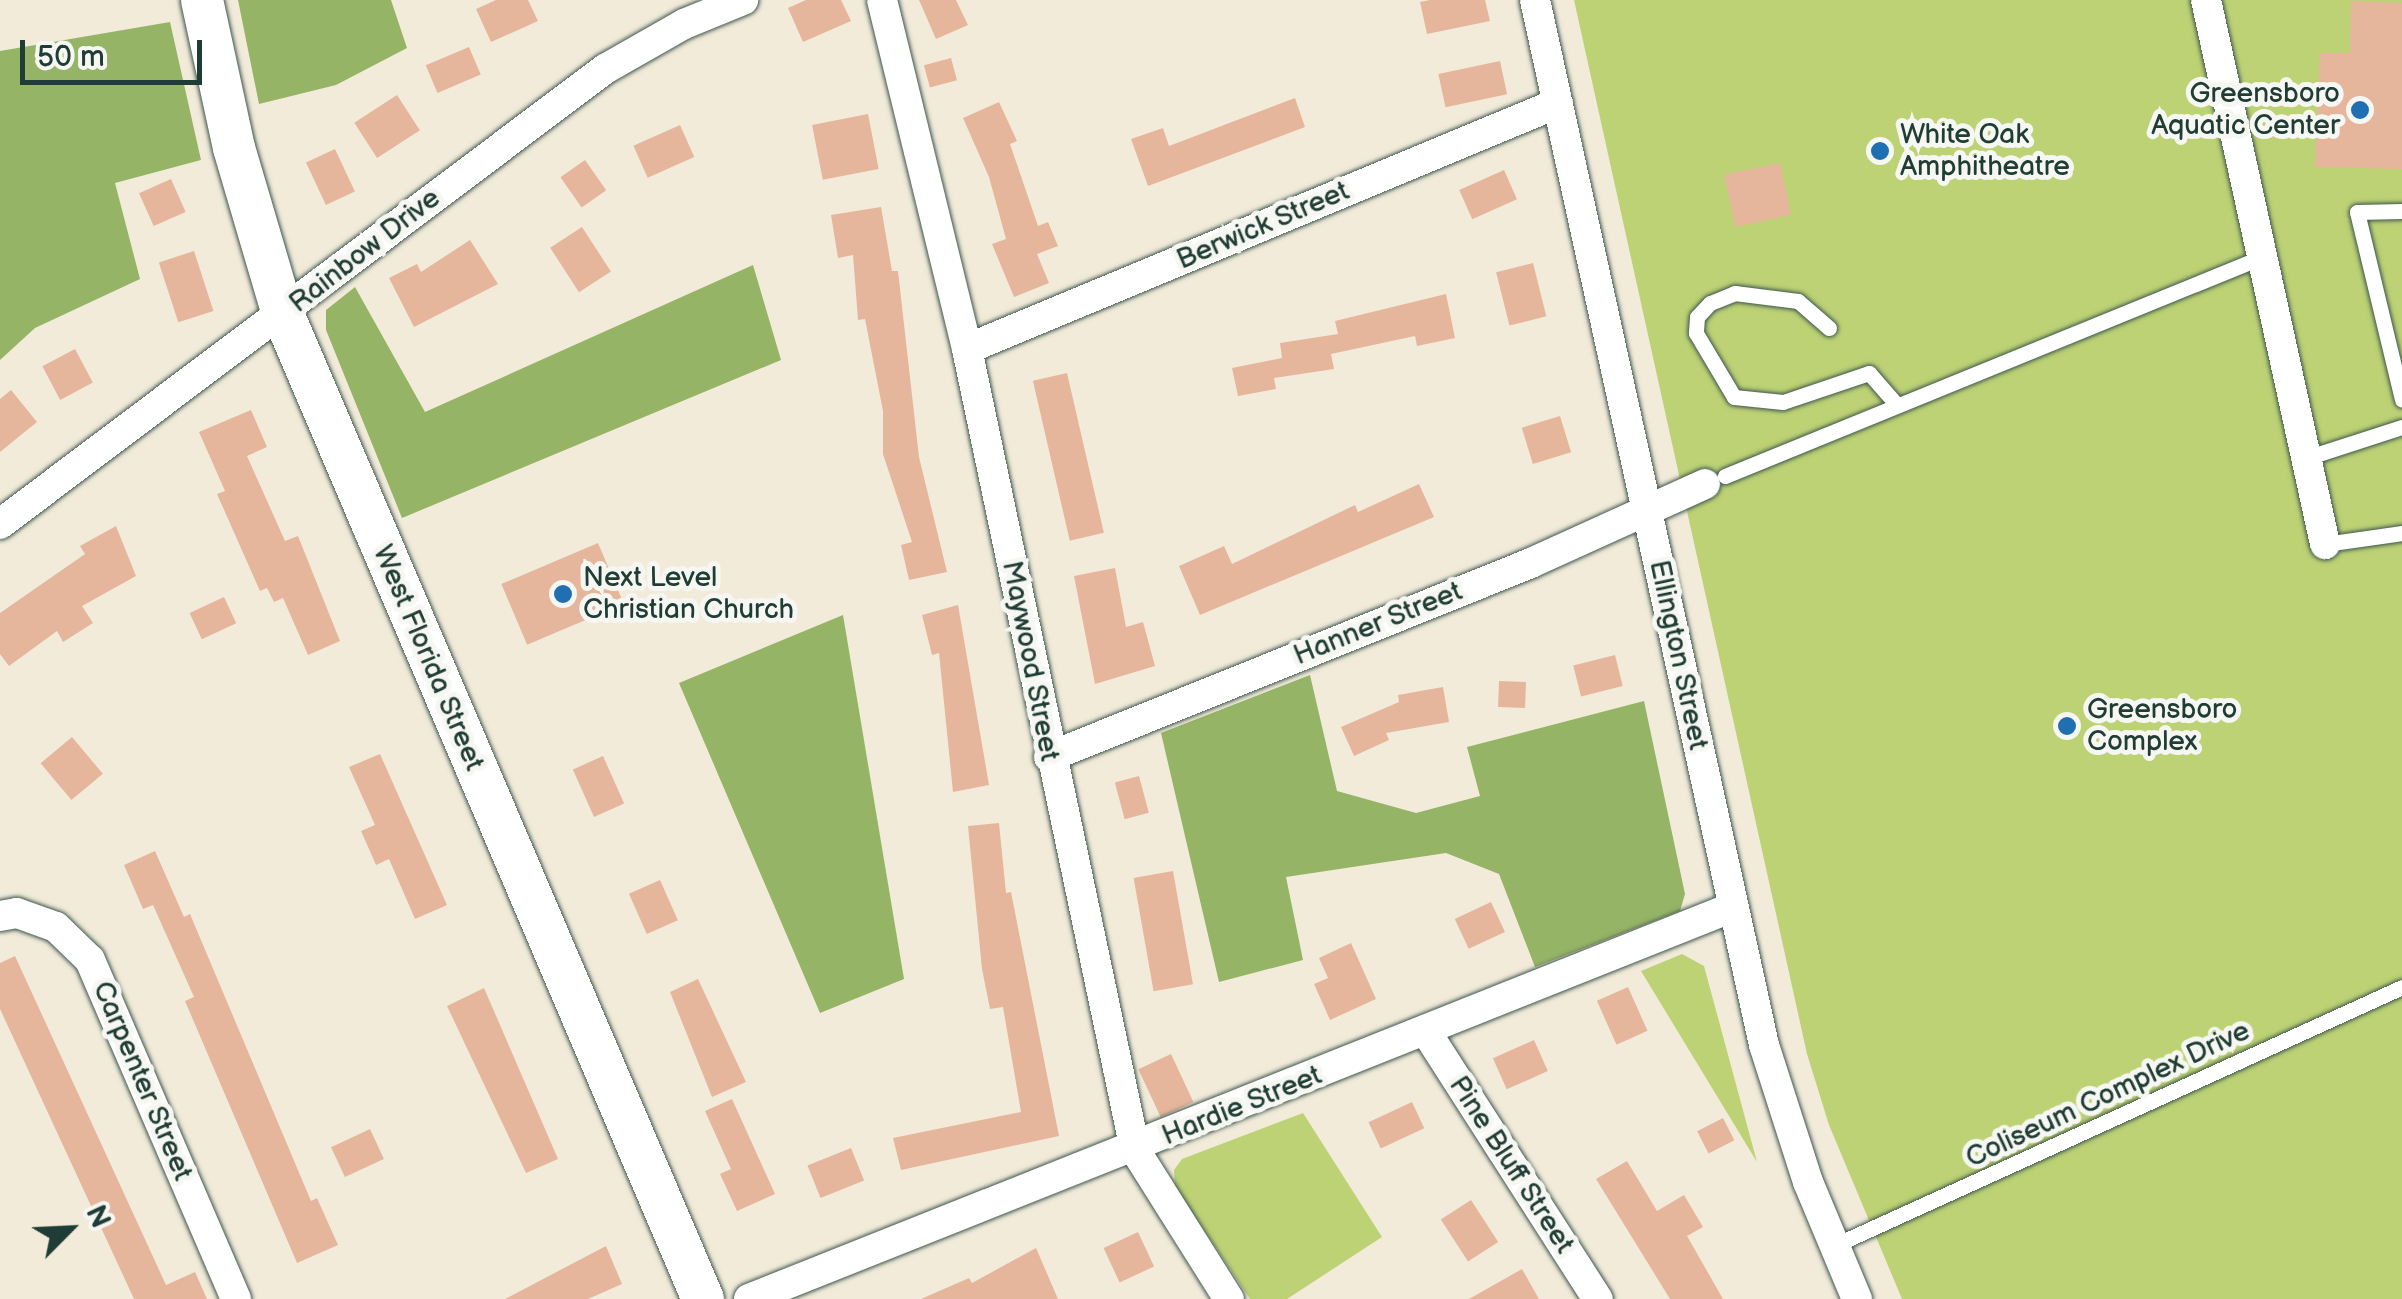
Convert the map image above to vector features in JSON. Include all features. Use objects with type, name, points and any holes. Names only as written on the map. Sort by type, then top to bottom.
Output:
[{"type":"main road","name":"West Florida Street","points":[[202,0],[234,148],[282,314],[703,1299]]},
{"type":"street","name":"Rainbow Drive","points":[[0,524],[604,69],[684,24],[743,0]]},
{"type":"street","name":"Maywood Street","points":[[882,0],[967,349],[1049,757],[1135,1150],[1229,1299]]},
{"type":"street","name":"Ellington Street","points":[[1535,0],[1764,1045],[1833,1246],[1857,1299]]},
{"type":"street","points":[[2206,0],[2326,544]]},
{"type":"street","name":"Berwick Street","points":[[967,349],[1558,103]]},
{"type":"street","name":"Hanner Street","points":[[1049,757],[1531,563],[1714,480]]},
{"type":"street","name":"Hardie Street","points":[[749,1299],[1135,1150],[1733,907]]},
{"type":"street","name":"Carpenter Street","points":[[0,916],[18,912],[56,927],[90,960],[236,1299]]},
{"type":"street","name":"Pine Bluff Street","points":[[1424,1030],[1598,1299]]},
{"type":"lane","points":[[2402,211],[2357,212],[2402,400]]},
{"type":"lane","points":[[1714,480],[2262,257]]},
{"type":"lane","points":[[1829,328],[1798,301],[1735,293],[1710,303],[1698,316],[1696,332],[1734,397],[1756,404],[1783,402],[1869,373],[1897,405]]},
{"type":"lane","points":[[2306,458],[2402,427]]},
{"type":"lane","points":[[2326,544],[2402,532]]},
{"type":"lane","name":"Coliseum Complex Drive","points":[[1833,1246],[2402,987]]},
{"type":"green space","points":[[238,0],[391,0],[407,48],[336,85],[259,104]]},
{"type":"green space","name":"Greensboro Complex","points":[[1574,0],[2402,0],[2402,1299],[1902,1299],[1829,1125],[1807,1054]]},
{"type":"green space","points":[[170,22],[201,160],[115,183],[140,279],[35,328],[0,360],[0,51]]},
{"type":"green space","points":[[753,265],[781,360],[402,518],[326,330],[326,310],[355,287],[425,412]]},
{"type":"green space","points":[[843,615],[904,979],[820,1013],[679,683]]},
{"type":"green space","points":[[1310,675],[1337,791],[1416,813],[1480,796],[1467,747],[1644,701],[1685,894],[1680,911],[1535,967],[1499,874],[1446,853],[1286,877],[1303,960],[1219,982],[1161,733]]},
{"type":"green space","points":[[1682,954],[1704,966],[1757,1162],[1641,971]]},
{"type":"green space","points":[[1303,1113],[1382,1237],[1287,1299],[1250,1299],[1175,1186],[1174,1170],[1182,1159]]},
{"type":"building","points":[[496,0],[528,0],[538,21],[491,42],[476,9]]},
{"type":"building","points":[[806,0],[841,0],[851,21],[803,42],[788,8]]},
{"type":"building","points":[[919,0],[956,0],[968,25],[936,39]]},
{"type":"building","points":[[1485,0],[1490,21],[1427,34],[1420,2]]},
{"type":"building","name":"Greensboro Aquatic Center","points":[[2351,1],[2402,3],[2402,169],[2315,167],[2320,53],[2350,53]]},
{"type":"building","points":[[469,47],[481,75],[437,93],[426,65]]},
{"type":"building","points":[[951,58],[957,80],[930,87],[924,65]]},
{"type":"building","points":[[1500,61],[1507,94],[1445,107],[1438,74]]},
{"type":"building","points":[[397,95],[420,130],[377,158],[354,123]]},
{"type":"building","points":[[1295,98],[1305,127],[1148,186],[1131,139],[1163,128],[1169,146]]},
{"type":"building","points":[[999,102],[1017,141],[1010,144],[1038,226],[1048,222],[1058,246],[1037,254],[1049,283],[1014,297],[992,244],[1006,239],[989,177],[963,118]]},
{"type":"building","points":[[868,114],[879,169],[823,180],[812,125]]},
{"type":"building","points":[[680,125],[694,157],[648,178],[633,146]]},
{"type":"building","points":[[335,149],[355,192],[326,205],[306,163]]},
{"type":"building","points":[[585,160],[606,190],[582,208],[560,177]]},
{"type":"building","points":[[1780,163],[1791,215],[1735,227],[1724,175]]},
{"type":"building","points":[[1504,170],[1517,199],[1472,219],[1459,190]]},
{"type":"building","points":[[171,179],[186,212],[154,226],[139,193]]},
{"type":"building","points":[[881,207],[892,271],[898,271],[919,457],[947,572],[909,580],[901,545],[912,542],[883,454],[883,411],[865,319],[858,320],[853,255],[838,258],[831,215]]},
{"type":"building","points":[[582,227],[611,271],[579,292],[550,248]]},
{"type":"building","points":[[470,240],[498,284],[414,327],[389,278],[417,264],[421,272]]},
{"type":"building","points":[[194,251],[213,311],[178,322],[159,262]]},
{"type":"building","points":[[1533,263],[1546,316],[1509,326],[1496,272]]},
{"type":"building","points":[[1446,294],[1455,338],[1417,346],[1415,336],[1331,354],[1334,369],[1274,378],[1276,389],[1238,396],[1232,368],[1282,358],[1280,343],[1338,334],[1335,321]]},
{"type":"building","points":[[75,349],[93,383],[60,400],[42,366]]},
{"type":"building","points":[[1067,373],[1104,533],[1070,541],[1033,381]]},
{"type":"building","points":[[11,390],[37,422],[0,452],[0,399]]},
{"type":"building","points":[[251,410],[267,447],[247,456],[285,541],[298,536],[340,641],[308,655],[283,598],[274,602],[267,588],[260,591],[217,494],[225,491],[199,432]]},
{"type":"building","points":[[1560,416],[1571,452],[1533,464],[1522,428]]},
{"type":"building","points":[[1419,484],[1434,517],[1200,615],[1179,566],[1224,546],[1232,564],[1355,505],[1358,512]]},
{"type":"building","points":[[116,526],[136,576],[82,606],[93,623],[63,642],[57,631],[9,666],[0,654],[0,613],[85,554],[80,546]]},
{"type":"building","name":"Next Level Christian Church","points":[[598,543],[624,604],[527,645],[501,584]]},
{"type":"building","points":[[1115,568],[1126,627],[1143,622],[1155,666],[1095,684],[1074,576]]},
{"type":"building","points":[[224,597],[236,623],[202,639],[190,613]]},
{"type":"building","points":[[958,605],[989,785],[953,792],[939,653],[932,655],[922,615]]},
{"type":"building","points":[[1615,655],[1623,686],[1581,696],[1573,665]]},
{"type":"building","points":[[1499,681],[1526,682],[1525,708],[1498,707]]},
{"type":"building","points":[[1443,687],[1449,722],[1386,733],[1389,740],[1354,756],[1341,727],[1399,702],[1398,695]]},
{"type":"building","points":[[72,737],[103,774],[71,800],[41,763]]},
{"type":"building","points":[[380,754],[447,905],[415,919],[389,859],[376,865],[361,831],[375,825],[349,767]]},
{"type":"building","points":[[603,756],[624,804],[594,817],[573,769]]},
{"type":"building","points":[[1139,776],[1149,813],[1125,819],[1115,782]]},
{"type":"building","points":[[999,823],[1006,893],[1011,892],[1059,1136],[901,1170],[893,1138],[1021,1112],[1003,1007],[990,1009],[982,969],[968,826]]},
{"type":"building","points":[[155,851],[184,917],[190,914],[311,1201],[317,1198],[338,1245],[297,1263],[185,1001],[194,997],[153,905],[143,909],[124,865]]},
{"type":"building","points":[[1173,871],[1193,984],[1154,991],[1134,878]]},
{"type":"building","points":[[660,880],[678,920],[647,934],[629,894]]},
{"type":"building","points":[[1491,902],[1505,932],[1469,949],[1455,919]]},
{"type":"building","points":[[1351,943],[1376,999],[1330,1020],[1314,984],[1328,978],[1319,958]]},
{"type":"building","points":[[15,956],[166,1285],[195,1272],[207,1299],[134,1299],[0,1009],[0,963]]},
{"type":"building","points":[[698,979],[746,1082],[712,1097],[670,992]]},
{"type":"building","points":[[1628,987],[1648,1031],[1616,1045],[1597,1001]]},
{"type":"building","points":[[484,988],[558,1159],[526,1173],[447,1006]]},
{"type":"building","points":[[1534,1040],[1548,1071],[1507,1089],[1493,1058]]},
{"type":"building","points":[[1171,1054],[1193,1102],[1161,1117],[1138,1069]]},
{"type":"building","points":[[732,1099],[775,1194],[737,1211],[720,1174],[731,1169],[705,1111]]},
{"type":"building","points":[[1412,1102],[1424,1128],[1381,1149],[1368,1122]]},
{"type":"building","points":[[1723,1118],[1734,1140],[1709,1153],[1697,1131]]},
{"type":"building","points":[[370,1129],[384,1159],[345,1177],[331,1147]]},
{"type":"building","points":[[851,1148],[864,1180],[821,1198],[807,1166]]},
{"type":"building","points":[[1627,1161],[1657,1211],[1684,1195],[1703,1227],[1687,1236],[1723,1299],[1670,1299],[1596,1179]]},
{"type":"building","points":[[1471,1200],[1498,1242],[1468,1262],[1441,1220]]},
{"type":"building","points":[[1138,1232],[1154,1266],[1120,1282],[1104,1248]]},
{"type":"building","points":[[606,1246],[622,1284],[588,1299],[505,1299]]},
{"type":"building","points":[[1036,1248],[1058,1299],[921,1299],[969,1278],[972,1283]]},
{"type":"building","points":[[1522,1269],[1539,1299],[1469,1299]]},
{"type":"place","name":"Greensboro Aquatic Center","points":[[2360,110]]},
{"type":"place","name":"White Oak Amphitheatre","points":[[1880,151]]},
{"type":"place","name":"Next Level Christian Church","points":[[563,594]]},
{"type":"place","name":"Greensboro Complex","points":[[2067,726]]}]
